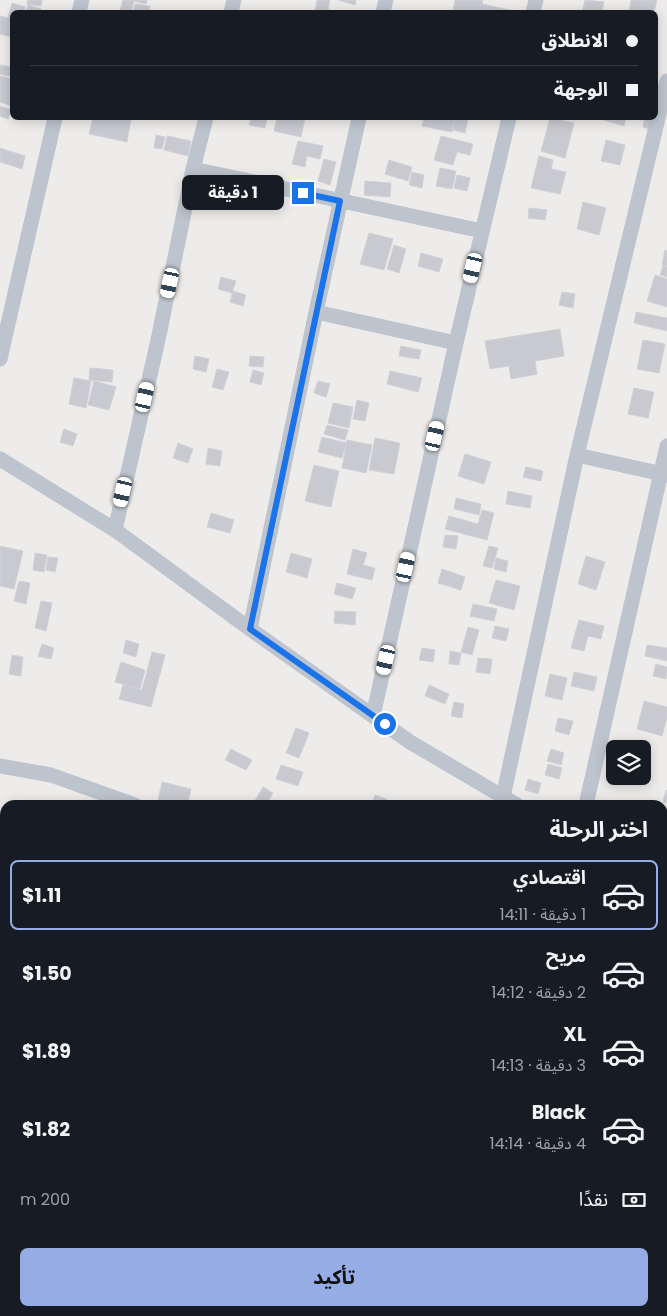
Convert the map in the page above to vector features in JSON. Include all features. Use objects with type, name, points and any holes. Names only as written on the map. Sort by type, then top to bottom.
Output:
[{"type":"street","points":[[503,797],[577,455],[663,112],[667,80]]},
{"type":"street","points":[[0,359],[55,120]]},
{"type":"street","points":[[115,530],[158,340],[193,169],[205,120]]},
{"type":"street","points":[[250,629],[316,312],[359,120]]},
{"type":"street","points":[[373,716],[456,343],[509,120]]},
{"type":"street","points":[[193,169],[482,231]]},
{"type":"street","points":[[316,312],[456,343]]},
{"type":"street","points":[[587,800],[664,474],[667,446]]},
{"type":"street","points":[[577,455],[664,474]]},
{"type":"street","points":[[0,459],[115,530],[250,629],[410,742],[508,800]]},
{"type":"street","points":[[0,766],[51,775],[121,800]]},
{"type":"building","points":[[28,0],[42,0],[41,6],[27,4]]},
{"type":"building","points":[[123,0],[147,0],[146,4],[134,1],[132,10],[120,10]]},
{"type":"building","points":[[317,0],[330,0],[328,10],[315,10]]},
{"type":"building","points":[[338,0],[356,0],[355,5]]},
{"type":"building","points":[[455,0],[483,0],[482,4],[510,10],[453,10]]},
{"type":"building","points":[[585,0],[604,2],[602,10],[582,10]]},
{"type":"building","points":[[631,0],[657,0],[654,10],[629,10]]},
{"type":"building","points":[[12,3],[25,7],[24,10],[10,10]]},
{"type":"building","points":[[135,4],[150,6],[149,10],[134,10]]},
{"type":"building","points":[[28,5],[41,9],[41,10],[27,10]]},
{"type":"building","points":[[10,10],[10,36],[0,34],[0,16],[8,18]]},
{"type":"building","points":[[0,65],[10,67],[10,76],[0,74]]},
{"type":"building","points":[[0,76],[10,78],[10,105],[0,102]]},
{"type":"building","points":[[0,106],[10,110],[8,119],[0,116]]},
{"type":"building","points":[[92,120],[131,120],[127,142],[89,134]]},
{"type":"building","points":[[250,120],[267,120],[265,128],[249,125]]},
{"type":"building","points":[[277,120],[305,120],[301,137],[274,131]]},
{"type":"building","points":[[424,120],[455,120],[452,132],[422,126]]},
{"type":"building","points":[[456,120],[468,120],[465,133],[453,130]]},
{"type":"building","points":[[549,120],[574,123],[565,158],[541,151]]},
{"type":"building","points":[[604,120],[626,120],[624,126]]},
{"type":"building","points":[[645,120],[655,120],[654,130],[643,127]]},
{"type":"building","points":[[156,135],[165,137],[162,149],[154,148]]},
{"type":"building","points":[[167,136],[191,141],[188,156],[164,150]]},
{"type":"building","points":[[441,136],[473,144],[470,155],[457,152],[453,165],[434,160]]},
{"type":"building","points":[[606,140],[625,145],[620,165],[601,161]]},
{"type":"building","points":[[298,141],[323,146],[320,159],[307,156],[305,167],[292,164]]},
{"type":"building","points":[[0,148],[25,156],[22,169],[0,162]]},
{"type":"building","points":[[539,156],[553,160],[551,169],[566,172],[560,194],[531,188]]},
{"type":"building","points":[[324,159],[336,162],[330,185],[318,181]]},
{"type":"building","points":[[389,160],[412,167],[408,181],[385,174]]},
{"type":"building","points":[[440,168],[456,171],[452,189],[436,186]]},
{"type":"building","points":[[412,172],[424,175],[422,188],[409,185]]},
{"type":"building","points":[[457,175],[470,178],[467,191],[454,188]]},
{"type":"building","points":[[365,181],[391,183],[390,197],[364,195]]},
{"type":"building","points":[[583,202],[606,208],[599,235],[577,229]]},
{"type":"building","points":[[529,208],[547,210],[545,220],[528,218]]},
{"type":"building","points":[[369,233],[393,239],[384,270],[360,264]]},
{"type":"building","points":[[394,245],[406,249],[399,273],[387,269]]},
{"type":"building","points":[[665,250],[667,251],[667,266],[662,265]]},
{"type":"building","points":[[421,253],[443,259],[439,272],[418,266]]},
{"type":"building","points":[[663,266],[667,267],[667,277],[660,275]]},
{"type":"building","points":[[655,275],[667,279],[667,307],[647,301]]},
{"type":"building","points":[[221,277],[236,281],[232,293],[218,289]]},
{"type":"building","points":[[233,291],[246,295],[243,306],[230,302]]},
{"type":"building","points":[[562,292],[575,294],[573,308],[559,305]]},
{"type":"building","points":[[636,312],[667,318],[667,331],[634,323]]},
{"type":"building","points":[[560,329],[564,356],[535,361],[537,374],[511,379],[509,366],[490,369],[485,341]]},
{"type":"building","points":[[643,340],[665,344],[659,373],[637,369]]},
{"type":"building","points":[[401,346],[421,350],[419,359],[399,356]]},
{"type":"building","points":[[195,356],[209,359],[206,372],[193,369]]},
{"type":"building","points":[[250,356],[264,357],[263,367],[249,366]]},
{"type":"building","points":[[90,368],[113,370],[112,382],[89,380]]},
{"type":"building","points":[[217,369],[229,372],[223,390],[212,387]]},
{"type":"building","points":[[253,370],[264,373],[261,385],[250,382]]},
{"type":"building","points":[[390,371],[422,378],[418,392],[387,384]]},
{"type":"building","points":[[74,378],[91,381],[86,408],[69,404]]},
{"type":"building","points":[[94,381],[116,387],[109,410],[88,405]]},
{"type":"building","points":[[318,381],[330,384],[326,397],[314,393]]},
{"type":"building","points":[[634,388],[654,392],[648,418],[628,414]]},
{"type":"building","points":[[357,400],[369,403],[365,421],[353,419]]},
{"type":"building","points":[[333,403],[353,407],[349,428],[328,423]]},
{"type":"building","points":[[327,425],[348,430],[345,440],[324,434]]},
{"type":"building","points":[[64,429],[77,434],[73,446],[60,442]]},
{"type":"building","points":[[322,437],[346,443],[342,458],[318,452]]},
{"type":"building","points":[[375,438],[400,443],[394,474],[369,470]]},
{"type":"building","points":[[347,440],[372,445],[366,473],[342,468]]},
{"type":"building","points":[[178,443],[193,449],[188,463],[173,458]]},
{"type":"building","points":[[208,448],[222,451],[220,466],[206,464]]},
{"type":"building","points":[[465,454],[491,462],[484,484],[458,476]]},
{"type":"building","points":[[314,465],[339,471],[331,507],[305,501]]},
{"type":"building","points":[[526,467],[543,471],[541,481],[523,477]]},
{"type":"building","points":[[508,491],[532,496],[530,508],[506,504]]},
{"type":"building","points":[[456,498],[481,504],[479,515],[454,509]]},
{"type":"building","points":[[482,510],[494,513],[487,540],[445,529],[449,516],[478,524]]},
{"type":"building","points":[[211,513],[234,520],[230,533],[207,527]]},
{"type":"building","points":[[445,535],[458,536],[456,549],[443,547]]},
{"type":"building","points":[[0,546],[23,551],[14,589],[0,586]]},
{"type":"building","points":[[489,546],[498,548],[492,568],[483,566]]},
{"type":"building","points":[[353,549],[367,553],[363,565],[375,568],[372,580],[347,574]]},
{"type":"building","points":[[35,553],[47,555],[44,572],[33,570]]},
{"type":"building","points":[[291,553],[312,559],[307,578],[286,572]]},
{"type":"building","points":[[586,556],[605,562],[596,590],[578,584]]},
{"type":"building","points":[[48,557],[58,558],[55,572],[46,570]]},
{"type":"building","points":[[496,558],[508,561],[506,572],[494,569]]},
{"type":"building","points":[[442,569],[465,577],[461,590],[438,583]]},
{"type":"building","points":[[496,580],[520,586],[514,610],[489,603]]},
{"type":"building","points":[[19,581],[30,583],[26,604],[14,601]]},
{"type":"building","points":[[337,583],[356,588],[352,599],[334,594]]},
{"type":"building","points":[[41,601],[52,603],[46,631],[35,628]]},
{"type":"building","points":[[473,604],[497,609],[494,621],[470,616]]},
{"type":"building","points":[[335,611],[356,612],[355,625],[334,623]]},
{"type":"building","points":[[579,620],[604,626],[601,639],[588,636],[584,651],[571,648]]},
{"type":"building","points":[[495,626],[509,629],[506,641],[492,638]]},
{"type":"building","points":[[468,627],[479,630],[472,655],[461,652]]},
{"type":"building","points":[[126,640],[139,644],[136,657],[123,653]]},
{"type":"building","points":[[42,644],[54,648],[51,659],[38,656]]},
{"type":"building","points":[[647,645],[667,648],[667,661],[645,656]]},
{"type":"building","points":[[422,648],[435,650],[433,662],[419,660]]},
{"type":"building","points":[[450,651],[461,653],[459,665],[449,664]]},
{"type":"building","points":[[152,652],[165,655],[151,707],[119,699],[123,685],[142,690]]},
{"type":"building","points":[[12,655],[23,657],[21,676],[9,674]]},
{"type":"building","points":[[478,658],[492,659],[490,674],[476,672]]},
{"type":"building","points":[[121,662],[145,670],[140,689],[115,682]]},
{"type":"building","points":[[656,664],[667,667],[666,679],[653,676]]},
{"type":"building","points":[[574,672],[597,677],[594,691],[571,686]]},
{"type":"building","points":[[550,674],[567,678],[562,700],[545,696]]},
{"type":"building","points":[[429,685],[449,694],[445,704],[425,696]]},
{"type":"building","points":[[644,701],[667,707],[667,718],[662,736],[637,729]]},
{"type":"building","points":[[454,702],[464,704],[462,718],[451,716]]},
{"type":"building","points":[[558,718],[573,721],[569,735],[555,731]]},
{"type":"building","points":[[296,728],[309,733],[299,758],[286,753]]},
{"type":"building","points":[[231,749],[252,760],[246,770],[225,760]]},
{"type":"building","points":[[551,749],[564,753],[561,765],[547,761]]},
{"type":"building","points":[[548,764],[562,768],[559,779],[545,775]]},
{"type":"building","points":[[281,765],[303,772],[298,786],[276,779]]},
{"type":"building","points":[[528,779],[541,783],[538,794],[525,790]]},
{"type":"building","points":[[162,782],[191,789],[188,800],[158,800]]},
{"type":"building","points":[[263,787],[273,793],[269,800],[255,800]]},
{"type":"building","points":[[666,790],[667,800],[664,800]]},
{"type":"building","points":[[375,795],[387,799],[387,800],[374,800]]},
{"type":"route","points":[[303,193],[340,201],[250,629],[385,724]]}]
